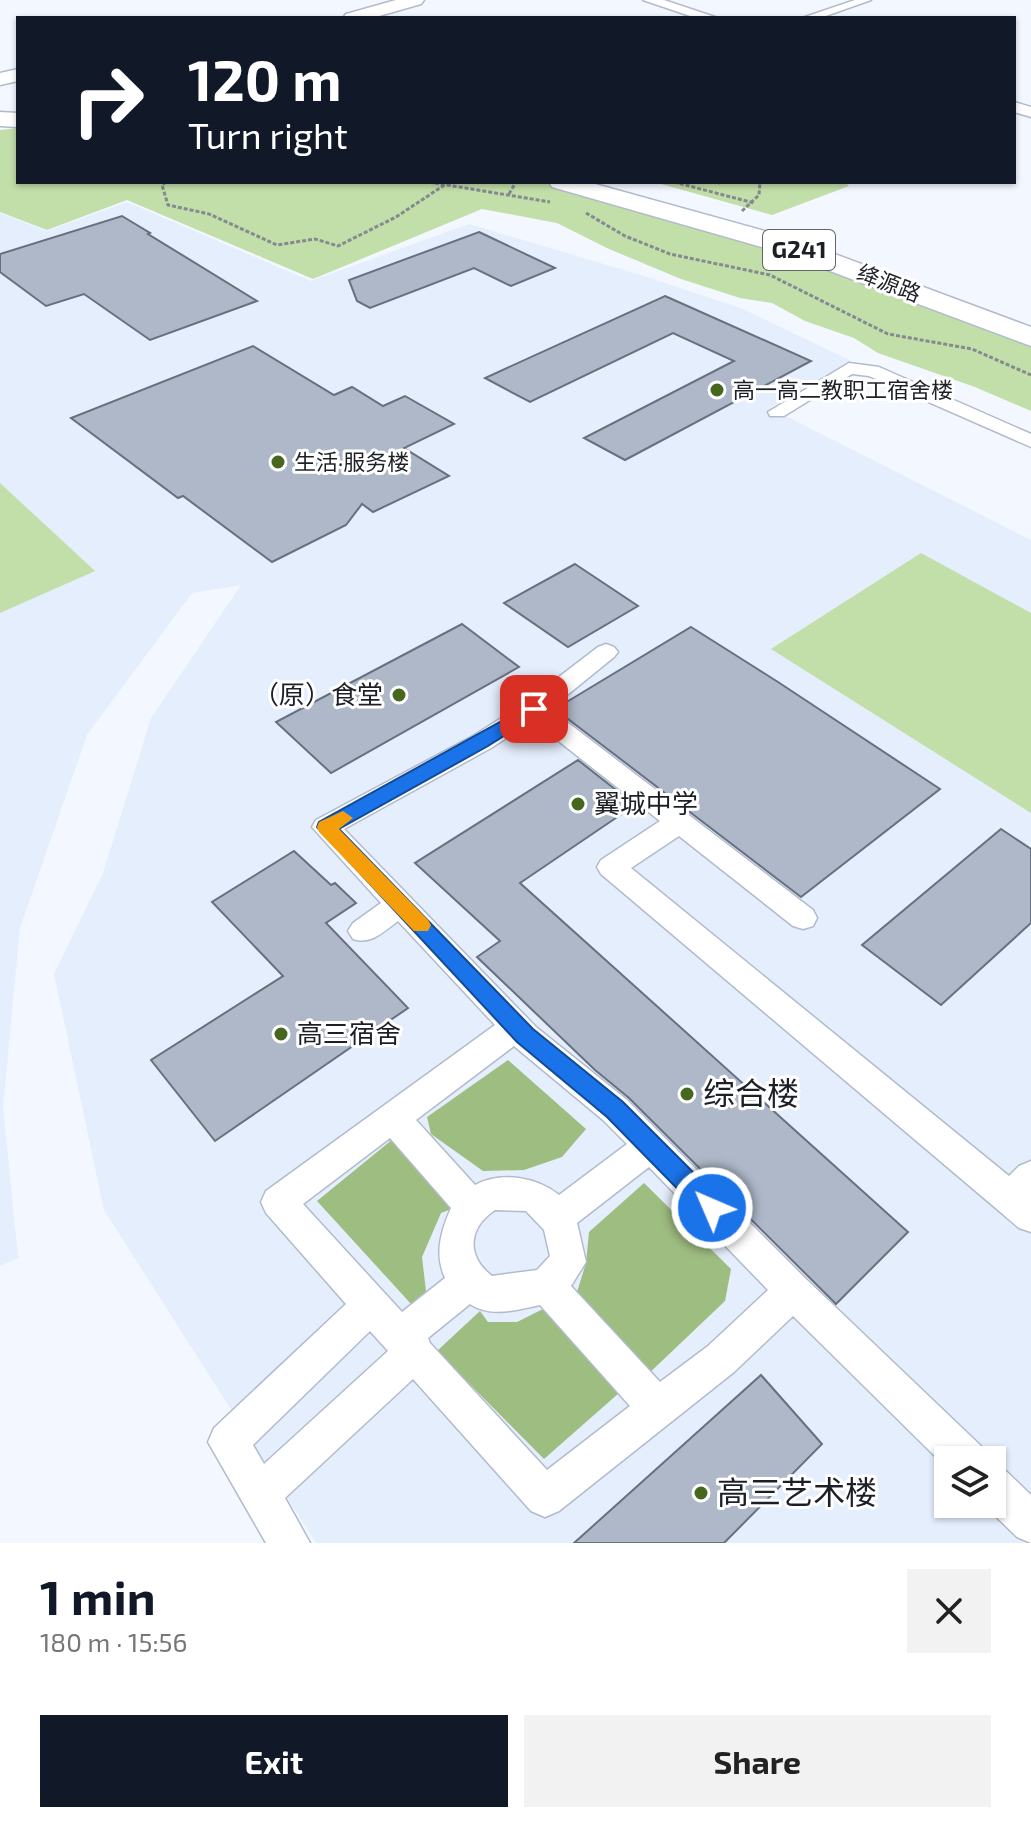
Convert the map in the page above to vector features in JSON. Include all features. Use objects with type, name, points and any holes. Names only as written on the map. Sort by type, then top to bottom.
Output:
[{"type":"highway","name":"绛源路","points":[[609,184],[800,238],[1031,324]]},
{"type":"highway","name":"绛源路","points":[[557,193],[788,246],[1031,337]]},
{"type":"main road","points":[[359,16],[415,0]]},
{"type":"street","points":[[650,0],[704,16]]},
{"type":"street","points":[[814,16],[866,0]]},
{"type":"street","points":[[777,412],[849,368],[873,371],[1031,441]]},
{"type":"street","points":[[606,652],[534,709],[482,742],[326,827],[516,1027],[615,1110],[794,1292],[953,1446]]},
{"type":"street","points":[[534,709],[803,918]]},
{"type":"street","points":[[680,822],[611,867],[1024,1197]]},
{"type":"street","points":[[363,931],[401,904]]},
{"type":"street","points":[[516,1027],[278,1202],[369,1307],[408,1344],[545,1497],[721,1359],[794,1292]]},
{"type":"street","points":[[393,1118],[472,1206]]},
{"type":"street","points":[[556,1218],[651,1146]]},
{"type":"street","points":[[490,1194],[534,1197],[556,1218],[567,1240],[568,1262],[547,1286],[514,1293],[486,1294],[470,1281],[457,1264],[457,1242],[463,1221],[472,1206],[490,1194]]},
{"type":"street","points":[[260,1494],[470,1281]]},
{"type":"street","points":[[547,1286],[658,1408]]},
{"type":"street","points":[[289,1543],[228,1442],[369,1307]]},
{"type":"street","points":[[1006,1499],[1031,1523]]},
{"type":"path","points":[[163,184],[168,205],[209,214],[277,245],[315,239],[338,246],[421,205],[447,184],[509,194],[557,193]]},
{"type":"path","points":[[509,194],[515,184]]},
{"type":"path","points":[[685,184],[754,203]]},
{"type":"path","points":[[714,190],[718,184]]},
{"type":"path","points":[[732,219],[754,203],[761,193],[760,184]]},
{"type":"path","points":[[576,209],[653,249],[699,261],[748,267],[776,276],[846,317],[882,333],[951,344],[1015,366],[1031,375]]},
{"type":"shaded area","name":"翼城中学","points":[[127,202],[311,281],[469,224],[644,276],[741,308],[851,361],[770,408],[1031,540],[1031,1543],[316,1543],[104,1210],[54,974],[103,873],[151,718],[241,585],[192,593],[87,735],[20,928],[3,1107],[18,1258],[0,1266],[0,213],[47,231]]},
{"type":"green space","points":[[16,128],[16,184],[552,184],[606,197],[729,233],[1031,341],[1031,411],[975,387],[878,353],[854,338],[805,321],[772,303],[740,298],[681,279],[557,223],[482,209],[313,279],[127,200],[47,230],[0,212],[0,130]]},
{"type":"green space","points":[[661,184],[849,186],[772,215]]},
{"type":"green space","points":[[0,483],[95,571],[0,613]]},
{"type":"green space","points":[[921,553],[1031,613],[1031,813],[771,649]]},
{"type":"green space","points":[[508,1060],[586,1129],[562,1157],[524,1170],[483,1171],[431,1134],[427,1117]]},
{"type":"green space","points":[[393,1139],[454,1208],[441,1213],[422,1257],[426,1291],[412,1305],[317,1201]]},
{"type":"green space","points":[[644,1183],[731,1269],[725,1301],[645,1377],[577,1292],[586,1263],[589,1232]]},
{"type":"green space","points":[[545,1308],[619,1393],[544,1459],[437,1351],[480,1311],[488,1322],[517,1322]]},
{"type":"building","points":[[122,216],[257,301],[150,340],[84,294],[46,306],[0,272],[0,254]]},
{"type":"building","points":[[479,232],[555,268],[511,286],[474,268],[370,308],[357,301],[349,280]]},
{"type":"building","name":"高一高二教职工宿舍楼","points":[[665,296],[811,361],[625,460],[584,438],[734,361],[673,333],[530,402],[485,378]]},
{"type":"building","name":"生活·服务楼","points":[[253,346],[334,395],[352,387],[383,406],[405,396],[454,424],[404,448],[449,476],[373,512],[362,504],[346,525],[272,562],[183,496],[178,498],[71,418]]},
{"type":"building","points":[[575,564],[638,606],[568,647],[504,603]]},
{"type":"building","name":"（原）食堂","points":[[462,624],[519,667],[331,773],[276,722]]},
{"type":"building","points":[[691,627],[940,789],[801,897],[555,709]]},
{"type":"building","name":"综合楼","points":[[578,760],[635,805],[520,883],[908,1232],[836,1304],[629,1098],[595,1070],[477,957],[500,941],[415,863]]},
{"type":"building","points":[[1001,829],[1031,849],[1031,923],[941,1005],[862,945]]},
{"type":"building","name":"高三宿舍","points":[[294,851],[356,903],[326,923],[408,1008],[215,1141],[151,1060],[283,976],[212,902]]},
{"type":"building","name":"高三艺术楼","points":[[761,1375],[822,1444],[724,1543],[574,1543]]},
{"type":"slow traffic","points":[[343,818],[326,827],[421,925]]},
{"type":"place","name":"高一高二教职工宿舍楼","points":[[717,390]]},
{"type":"place","name":"生活·服务楼","points":[[278,462]]},
{"type":"place","name":"（原）食堂","points":[[399,695]]},
{"type":"place","name":"翼城中学","points":[[578,804]]},
{"type":"place","name":"高三宿舍","points":[[281,1034]]},
{"type":"place","name":"综合楼","points":[[687,1094]]},
{"type":"place","name":"高三艺术楼","points":[[701,1493]]},
{"type":"route","points":[[534,709],[482,742],[326,827],[525,1036],[615,1110],[712,1208]]}]
